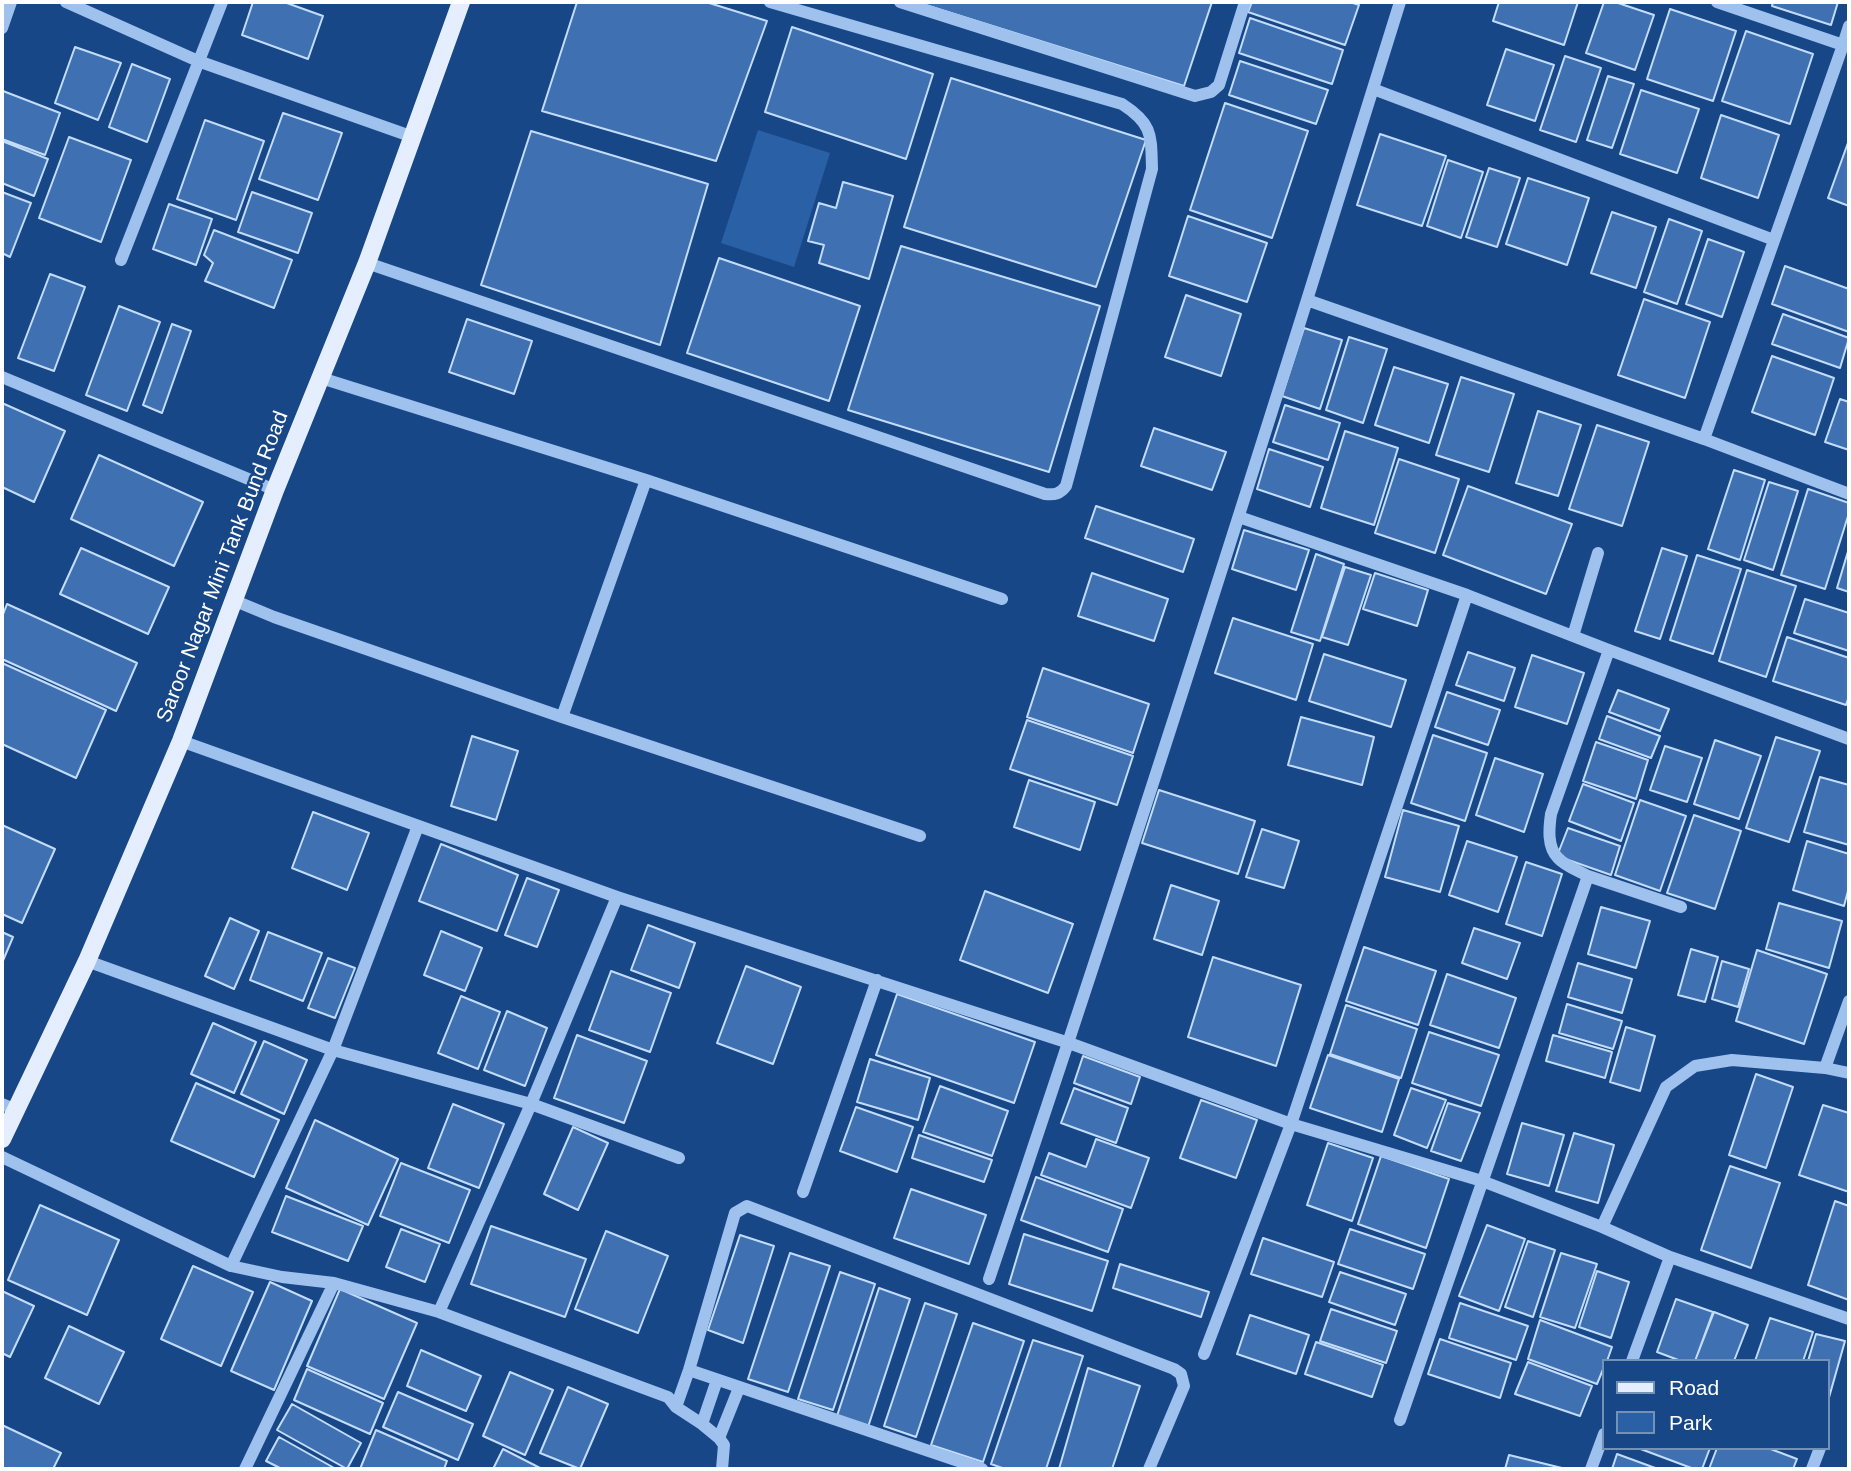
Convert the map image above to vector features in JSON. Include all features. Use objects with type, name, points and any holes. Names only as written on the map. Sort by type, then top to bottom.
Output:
[{"type":"main road","name":"Saroor Nagar Mini Tank Bund Road","points":[[2,1139],[9,1107],[87,961],[181,741],[275,490],[367,263],[461,2]]},
{"type":"street","points":[[2,29],[11,2]]},
{"type":"street","points":[[66,2],[198,61],[413,137]]},
{"type":"street","points":[[121,260],[222,2]]},
{"type":"street","points":[[367,263],[1045,494],[1062,491],[1066,486],[1152,169],[1151,136],[1139,115],[1122,104],[770,2]]},
{"type":"street","points":[[900,2],[1195,96],[1211,92],[1219,85],[1245,2]]},
{"type":"street","points":[[989,1279],[1069,1042],[1239,517],[1401,2]]},
{"type":"street","points":[[1717,2],[1843,45]]},
{"type":"street","points":[[1704,439],[1849,26]]},
{"type":"street","points":[[1373,89],[1774,240]]},
{"type":"street","points":[[1307,300],[1704,439],[1849,494]]},
{"type":"street","points":[[2,377],[275,490]]},
{"type":"street","points":[[321,378],[646,480],[1002,599]]},
{"type":"street","points":[[562,718],[646,480]]},
{"type":"street","points":[[1239,517],[1467,595],[1849,739]]},
{"type":"street","points":[[1573,636],[1598,553]]},
{"type":"street","points":[[1204,1354],[1291,1124],[1467,595]]},
{"type":"street","points":[[233,600],[287,622],[562,718],[920,836]]},
{"type":"street","points":[[1609,650],[1550,814],[1551,845],[1557,858],[1588,876],[1681,907]]},
{"type":"street","points":[[181,741],[617,897],[1069,1042],[1291,1124],[1482,1181],[1602,1227],[1670,1258],[1849,1319]]},
{"type":"street","points":[[231,1266],[333,1050],[418,825]]},
{"type":"street","points":[[1400,1419],[1588,876]]},
{"type":"street","points":[[439,1312],[531,1104],[617,897]]},
{"type":"street","points":[[87,961],[333,1050],[531,1104],[678,1158]]},
{"type":"street","points":[[803,1192],[877,979]]},
{"type":"street","points":[[1825,1068],[1849,1001]]},
{"type":"street","points":[[1602,1227],[1666,1087],[1695,1066],[1732,1060],[1825,1068],[1849,1073]]},
{"type":"street","points":[[2,1157],[231,1266],[282,1277],[334,1283],[439,1312],[668,1397],[676,1407],[719,1438],[724,1445],[722,1469]]},
{"type":"street","points":[[676,1407],[736,1213],[747,1206],[1174,1368],[1181,1374],[1184,1386],[1149,1469]]},
{"type":"street","points":[[1633,1359],[1670,1258]]},
{"type":"street","points":[[245,1469],[334,1283]]},
{"type":"street","points":[[689,1370],[982,1469]]},
{"type":"street","points":[[702,1424],[717,1380]]},
{"type":"street","points":[[719,1438],[739,1388]]},
{"type":"street","points":[[1591,1469],[1602,1439]]},
{"type":"street","points":[[1812,1469],[1819,1450]]},
{"type":"green space","points":[[758,130],[830,153],[794,267],[721,243]]},
{"type":"building","points":[[253,2],[284,2],[323,16],[308,59],[242,35]]},
{"type":"building","points":[[577,2],[706,2],[767,21],[716,161],[542,111]]},
{"type":"building","points":[[916,2],[1212,2],[1184,86]]},
{"type":"building","points":[[1252,2],[1350,2],[1359,5],[1345,45],[1248,12]]},
{"type":"building","points":[[1499,2],[1578,2],[1564,45],[1493,21]]},
{"type":"building","points":[[1604,2],[1615,2],[1654,15],[1635,70],[1586,53]]},
{"type":"building","points":[[1773,2],[1838,2],[1831,25],[1772,6]]},
{"type":"building","points":[[1670,9],[1736,31],[1713,101],[1647,79]]},
{"type":"building","points":[[1250,18],[1343,50],[1332,84],[1239,53]]},
{"type":"building","points":[[792,27],[933,74],[906,159],[765,112]]},
{"type":"building","points":[[1746,31],[1813,54],[1790,124],[1722,101]]},
{"type":"building","points":[[75,47],[121,63],[98,120],[55,103]]},
{"type":"building","points":[[1506,49],[1554,65],[1535,121],[1487,105]]},
{"type":"building","points":[[1565,56],[1601,68],[1576,142],[1540,130]]},
{"type":"building","points":[[1240,61],[1328,90],[1316,124],[1229,95]]},
{"type":"building","points":[[132,64],[170,79],[147,142],[109,127]]},
{"type":"building","points":[[1608,76],[1634,84],[1612,148],[1587,140]]},
{"type":"building","points":[[951,78],[1146,140],[1096,287],[904,227]]},
{"type":"building","points":[[1641,90],[1699,109],[1677,173],[1620,154]]},
{"type":"building","points":[[3,91],[60,113],[45,155],[2,139]]},
{"type":"building","points":[[1225,103],[1308,131],[1272,238],[1190,210]]},
{"type":"building","points":[[283,113],[342,133],[318,200],[259,179]]},
{"type":"building","points":[[1721,115],[1779,135],[1758,198],[1701,178]]},
{"type":"building","points":[[205,120],[264,141],[236,220],[177,199]]},
{"type":"building","points":[[531,131],[708,184],[660,345],[481,285]]},
{"type":"building","points":[[1380,134],[1446,156],[1422,226],[1357,205]]},
{"type":"building","points":[[69,137],[131,160],[101,242],[39,218]]},
{"type":"building","points":[[1849,140],[1849,206],[1828,198]]},
{"type":"building","points":[[2,141],[48,159],[34,196],[2,183]]},
{"type":"building","points":[[1448,160],[1483,172],[1461,238],[1427,226]]},
{"type":"building","points":[[1489,168],[1520,178],[1497,247],[1466,237]]},
{"type":"building","points":[[1528,178],[1589,198],[1567,265],[1506,244]]},
{"type":"building","points":[[843,182],[893,196],[869,279],[819,263],[824,245],[808,241],[819,203],[836,208]]},
{"type":"building","points":[[2,192],[31,203],[10,257],[2,253]]},
{"type":"building","points":[[252,192],[312,213],[298,253],[238,232]]},
{"type":"building","points":[[169,204],[212,219],[196,265],[153,249]]},
{"type":"building","points":[[1612,212],[1656,227],[1636,288],[1591,273]]},
{"type":"building","points":[[1188,216],[1267,243],[1247,302],[1169,276]]},
{"type":"building","points":[[1669,219],[1702,231],[1677,304],[1644,292]]},
{"type":"building","points":[[214,230],[292,260],[274,308],[205,281],[213,263],[204,255]]},
{"type":"building","points":[[1708,239],[1744,252],[1722,317],[1686,304]]},
{"type":"building","points":[[901,246],[1100,306],[1049,472],[848,410]]},
{"type":"building","points":[[719,258],[860,306],[829,401],[687,353]]},
{"type":"building","points":[[1785,266],[1849,289],[1849,332],[1772,304]]},
{"type":"building","points":[[50,274],[85,287],[54,371],[18,358]]},
{"type":"building","points":[[1186,295],[1241,314],[1221,376],[1165,357]]},
{"type":"building","points":[[1644,299],[1710,322],[1685,398],[1618,375]]},
{"type":"building","points":[[119,306],[160,322],[127,411],[86,395]]},
{"type":"building","points":[[1783,314],[1849,338],[1840,368],[1772,344]]},
{"type":"building","points":[[467,319],[532,341],[514,394],[449,372]]},
{"type":"building","points":[[172,324],[191,331],[162,413],[143,405]]},
{"type":"building","points":[[1304,328],[1342,340],[1320,409],[1282,396]]},
{"type":"building","points":[[1349,337],[1387,349],[1363,423],[1326,410]]},
{"type":"building","points":[[1772,356],[1834,378],[1815,435],[1752,412]]},
{"type":"building","points":[[1394,367],[1448,384],[1429,443],[1375,425]]},
{"type":"building","points":[[1461,377],[1514,394],[1489,472],[1436,455]]},
{"type":"building","points":[[1840,399],[1849,402],[1849,450],[1825,442]]},
{"type":"building","points":[[2,403],[65,431],[34,502],[2,487]]},
{"type":"building","points":[[1285,405],[1340,423],[1328,460],[1273,442]]},
{"type":"building","points":[[1538,411],[1581,425],[1558,496],[1516,483]]},
{"type":"building","points":[[1597,425],[1649,442],[1622,526],[1569,509]]},
{"type":"building","points":[[1154,428],[1226,452],[1212,490],[1141,466]]},
{"type":"building","points":[[1345,431],[1398,448],[1374,525],[1321,508]]},
{"type":"building","points":[[1269,449],[1323,467],[1310,507],[1257,489]]},
{"type":"building","points":[[99,455],[203,502],[174,566],[71,519]]},
{"type":"building","points":[[1399,459],[1459,479],[1435,553],[1375,533]]},
{"type":"building","points":[[1734,470],[1765,480],[1740,560],[1708,549]]},
{"type":"building","points":[[1769,482],[1798,491],[1773,570],[1744,560]]},
{"type":"building","points":[[1468,486],[1572,524],[1546,594],[1443,555]]},
{"type":"building","points":[[1808,489],[1849,503],[1849,513],[1825,589],[1781,575]]},
{"type":"building","points":[[1096,506],[1194,539],[1183,572],[1085,538]]},
{"type":"building","points":[[1244,530],[1309,550],[1296,590],[1232,569]]},
{"type":"building","points":[[81,548],[169,587],[148,634],[60,594]]},
{"type":"building","points":[[1662,548],[1687,556],[1660,639],[1635,631]]},
{"type":"building","points":[[1849,548],[1849,592],[1837,588]]},
{"type":"building","points":[[1316,554],[1344,564],[1320,641],[1291,632]]},
{"type":"building","points":[[1697,555],[1741,569],[1713,654],[1670,640]]},
{"type":"building","points":[[1345,567],[1371,575],[1348,645],[1322,637]]},
{"type":"building","points":[[1747,570],[1796,586],[1766,677],[1719,661]]},
{"type":"building","points":[[1092,573],[1168,599],[1154,641],[1078,616]]},
{"type":"building","points":[[1375,573],[1428,590],[1417,626],[1363,609]]},
{"type":"building","points":[[1805,599],[1849,613],[1849,651],[1794,633]]},
{"type":"building","points":[[7,604],[137,663],[116,711],[2,659],[2,617]]},
{"type":"building","points":[[1233,618],[1313,644],[1296,700],[1215,673]]},
{"type":"building","points":[[1787,637],[1849,658],[1849,696],[1846,705],[1773,681]]},
{"type":"building","points":[[1468,652],[1515,668],[1504,701],[1456,685]]},
{"type":"building","points":[[1324,654],[1406,680],[1391,727],[1309,701]]},
{"type":"building","points":[[1532,655],[1584,673],[1567,724],[1515,707]]},
{"type":"building","points":[[2,663],[106,710],[76,778],[2,744]]},
{"type":"building","points":[[1043,668],[1149,704],[1133,753],[1027,717]]},
{"type":"building","points":[[1618,690],[1669,709],[1660,731],[1609,712]]},
{"type":"building","points":[[1447,692],[1500,710],[1488,745],[1435,727]]},
{"type":"building","points":[[1607,716],[1660,736],[1651,758],[1599,739]]},
{"type":"building","points":[[1301,717],[1374,737],[1362,785],[1288,765]]},
{"type":"building","points":[[1027,720],[1133,756],[1117,805],[1010,769]]},
{"type":"building","points":[[1433,735],[1487,753],[1465,821],[1411,803]]},
{"type":"building","points":[[472,736],[518,751],[496,820],[451,806]]},
{"type":"building","points":[[1776,737],[1820,751],[1789,842],[1746,828]]},
{"type":"building","points":[[1715,740],[1761,756],[1739,819],[1694,804]]},
{"type":"building","points":[[1596,742],[1648,760],[1636,799],[1583,781]]},
{"type":"building","points":[[1665,746],[1702,758],[1687,802],[1650,790]]},
{"type":"building","points":[[1495,758],[1543,774],[1524,832],[1476,815]]},
{"type":"building","points":[[1820,777],[1849,785],[1849,845],[1804,832]]},
{"type":"building","points":[[1029,780],[1095,802],[1080,850],[1014,827]]},
{"type":"building","points":[[1583,784],[1634,803],[1621,841],[1569,821]]},
{"type":"building","points":[[1159,790],[1255,821],[1238,874],[1142,843]]},
{"type":"building","points":[[1640,800],[1686,816],[1660,891],[1615,875]]},
{"type":"building","points":[[1403,810],[1459,826],[1440,892],[1385,877]]},
{"type":"building","points":[[313,812],[369,833],[347,890],[292,868]]},
{"type":"building","points":[[1694,815],[1741,831],[1715,909],[1667,893]]},
{"type":"building","points":[[2,825],[55,849],[22,923],[2,914]]},
{"type":"building","points":[[1568,828],[1620,846],[1611,875],[1557,856]]},
{"type":"building","points":[[1262,829],[1299,841],[1284,888],[1246,877]]},
{"type":"building","points":[[1467,841],[1517,857],[1498,912],[1449,895]]},
{"type":"building","points":[[1807,841],[1849,854],[1849,887],[1844,906],[1793,890]]},
{"type":"building","points":[[441,844],[518,875],[497,931],[419,901]]},
{"type":"building","points":[[1526,862],[1562,874],[1542,936],[1506,924]]},
{"type":"building","points":[[527,878],[559,890],[537,947],[505,935]]},
{"type":"building","points":[[1171,885],[1219,901],[1202,955],[1154,939]]},
{"type":"building","points":[[985,891],[1073,924],[1048,993],[960,960]]},
{"type":"building","points":[[1779,903],[1842,921],[1829,968],[1766,949]]},
{"type":"building","points":[[1601,907],[1650,921],[1636,968],[1588,954]]},
{"type":"building","points":[[230,918],[259,931],[234,989],[205,976]]},
{"type":"building","points":[[648,925],[695,943],[679,988],[631,970]]},
{"type":"building","points":[[1474,928],[1520,943],[1507,979],[1462,963]]},
{"type":"building","points":[[441,931],[482,948],[465,991],[424,975]]},
{"type":"building","points":[[2,932],[13,937],[2,963]]},
{"type":"building","points":[[268,932],[322,953],[303,1001],[250,980]]},
{"type":"building","points":[[1364,947],[1436,971],[1418,1025],[1346,1001]]},
{"type":"building","points":[[1691,949],[1718,957],[1705,1002],[1678,995]]},
{"type":"building","points":[[1757,950],[1827,974],[1804,1044],[1736,1021]]},
{"type":"building","points":[[1213,957],[1301,985],[1276,1066],[1188,1037]]},
{"type":"building","points":[[328,958],[355,968],[335,1018],[308,1008]]},
{"type":"building","points":[[1722,961],[1749,969],[1738,1007],[1712,999]]},
{"type":"building","points":[[1578,963],[1632,979],[1622,1013],[1568,997]]},
{"type":"building","points":[[746,966],[801,987],[773,1064],[717,1043]]},
{"type":"building","points":[[611,971],[671,993],[650,1052],[589,1030]]},
{"type":"building","points":[[1447,974],[1516,998],[1499,1048],[1430,1025]]},
{"type":"building","points":[[897,994],[1035,1042],[1014,1103],[876,1055]]},
{"type":"building","points":[[461,996],[500,1012],[478,1069],[438,1053]]},
{"type":"building","points":[[1567,1004],[1622,1021],[1613,1049],[1559,1033]]},
{"type":"building","points":[[1346,1005],[1417,1029],[1401,1078],[1330,1054]]},
{"type":"building","points":[[507,1011],[547,1028],[525,1086],[484,1070]]},
{"type":"building","points":[[213,1023],[256,1042],[234,1093],[191,1074]]},
{"type":"building","points":[[1626,1027],[1655,1036],[1640,1091],[1610,1082]]},
{"type":"building","points":[[1429,1032],[1499,1055],[1481,1106],[1412,1083]]},
{"type":"building","points":[[577,1035],[647,1061],[624,1123],[554,1098]]},
{"type":"building","points":[[1553,1035],[1612,1052],[1605,1078],[1546,1061]]},
{"type":"building","points":[[264,1041],[307,1060],[284,1114],[241,1094]]},
{"type":"building","points":[[1328,1055],[1399,1079],[1382,1132],[1310,1108]]},
{"type":"building","points":[[1083,1056],[1140,1077],[1131,1104],[1074,1083]]},
{"type":"building","points":[[870,1059],[930,1078],[918,1120],[857,1102]]},
{"type":"building","points":[[1756,1074],[1793,1087],[1766,1168],[1729,1155]]},
{"type":"building","points":[[196,1083],[279,1120],[254,1177],[171,1141]]},
{"type":"building","points":[[940,1086],[1008,1111],[992,1156],[923,1132]]},
{"type":"building","points":[[1074,1088],[1128,1108],[1116,1143],[1061,1123]]},
{"type":"building","points":[[1411,1088],[1446,1100],[1427,1148],[1394,1135]]},
{"type":"building","points":[[1201,1100],[1257,1120],[1236,1178],[1180,1158]]},
{"type":"building","points":[[1448,1103],[1480,1113],[1461,1161],[1431,1151]]},
{"type":"building","points":[[453,1104],[504,1124],[479,1188],[428,1168]]},
{"type":"building","points":[[1823,1105],[1849,1113],[1849,1192],[1799,1175]]},
{"type":"building","points":[[856,1107],[913,1127],[897,1172],[840,1151]]},
{"type":"building","points":[[315,1120],[398,1159],[368,1225],[286,1188]]},
{"type":"building","points":[[1522,1123],[1564,1135],[1549,1186],[1507,1174]]},
{"type":"building","points":[[573,1127],[608,1143],[578,1210],[544,1194]]},
{"type":"building","points":[[1574,1133],[1614,1145],[1598,1203],[1556,1191]]},
{"type":"building","points":[[919,1135],[992,1160],[984,1182],[912,1158]]},
{"type":"building","points":[[1096,1139],[1149,1158],[1131,1208],[1041,1175],[1049,1153],[1086,1167]]},
{"type":"building","points":[[1328,1143],[1373,1158],[1352,1221],[1307,1205]]},
{"type":"building","points":[[1381,1156],[1449,1179],[1426,1248],[1358,1224]]},
{"type":"building","points":[[401,1163],[470,1190],[449,1243],[380,1216]]},
{"type":"building","points":[[1730,1166],[1780,1183],[1751,1268],[1701,1250]]},
{"type":"building","points":[[1036,1177],[1123,1209],[1108,1252],[1021,1220]]},
{"type":"building","points":[[911,1189],[986,1215],[969,1264],[894,1238]]},
{"type":"building","points":[[286,1196],[363,1226],[348,1261],[272,1232]]},
{"type":"building","points":[[1835,1201],[1849,1206],[1849,1300],[1808,1285]]},
{"type":"building","points":[[40,1205],[119,1240],[87,1315],[8,1280]]},
{"type":"building","points":[[1487,1225],[1525,1239],[1499,1311],[1459,1296]]},
{"type":"building","points":[[491,1226],[586,1259],[565,1317],[471,1284]]},
{"type":"building","points":[[401,1229],[440,1244],[425,1282],[386,1267]]},
{"type":"building","points":[[1350,1229],[1425,1254],[1413,1289],[1338,1264]]},
{"type":"building","points":[[606,1231],[668,1256],[638,1333],[575,1309]]},
{"type":"building","points":[[1024,1234],[1108,1261],[1092,1311],[1009,1284]]},
{"type":"building","points":[[740,1235],[774,1246],[743,1343],[708,1330]]},
{"type":"building","points":[[1263,1238],[1334,1262],[1322,1297],[1251,1274]]},
{"type":"building","points":[[1528,1241],[1555,1250],[1533,1317],[1505,1307]]},
{"type":"building","points":[[790,1253],[830,1266],[788,1392],[748,1379]]},
{"type":"building","points":[[1561,1253],[1597,1264],[1575,1328],[1540,1317]]},
{"type":"building","points":[[1120,1264],[1209,1292],[1201,1317],[1113,1288]]},
{"type":"building","points":[[193,1266],[253,1292],[221,1366],[161,1339]]},
{"type":"building","points":[[1597,1271],[1629,1282],[1611,1338],[1579,1327]]},
{"type":"building","points":[[840,1272],[875,1284],[833,1410],[798,1399]]},
{"type":"building","points":[[1340,1272],[1406,1294],[1395,1325],[1329,1302]]},
{"type":"building","points":[[270,1282],[312,1301],[274,1390],[231,1371]]},
{"type":"building","points":[[879,1288],[910,1299],[868,1427],[837,1416]]},
{"type":"building","points":[[340,1289],[417,1323],[384,1399],[307,1366]]},
{"type":"building","points":[[2,1291],[34,1306],[10,1357],[2,1353]]},
{"type":"building","points":[[1676,1299],[1713,1312],[1696,1359],[1676,1359],[1657,1352]]},
{"type":"building","points":[[925,1303],[957,1314],[916,1437],[884,1426]]},
{"type":"building","points":[[1460,1303],[1528,1326],[1516,1360],[1449,1338]]},
{"type":"building","points":[[1331,1309],[1397,1331],[1386,1363],[1320,1341]]},
{"type":"building","points":[[1714,1312],[1748,1325],[1735,1359],[1696,1359]]},
{"type":"building","points":[[1250,1315],[1309,1335],[1296,1374],[1237,1354]]},
{"type":"building","points":[[1770,1318],[1813,1332],[1804,1359],[1756,1359]]},
{"type":"building","points":[[1540,1320],[1612,1347],[1608,1359],[1602,1359],[1602,1372],[1597,1384],[1528,1359]]},
{"type":"building","points":[[973,1323],[1024,1341],[983,1462],[931,1445]]},
{"type":"building","points":[[69,1326],[124,1352],[99,1404],[45,1378]]},
{"type":"building","points":[[1816,1334],[1845,1341],[1830,1394],[1830,1359],[1809,1359]]},
{"type":"building","points":[[1440,1339],[1511,1363],[1500,1398],[1428,1374]]},
{"type":"building","points":[[1033,1340],[1083,1356],[1046,1469],[1005,1469],[991,1464]]},
{"type":"building","points":[[1316,1342],[1383,1365],[1372,1397],[1305,1374]]},
{"type":"building","points":[[421,1350],[481,1376],[466,1411],[407,1386]]},
{"type":"building","points":[[1528,1362],[1592,1386],[1580,1416],[1515,1394]]},
{"type":"building","points":[[1088,1368],[1140,1386],[1112,1469],[1059,1469]]},
{"type":"building","points":[[307,1369],[383,1403],[370,1434],[294,1400]]},
{"type":"building","points":[[510,1372],[553,1390],[525,1455],[483,1436]]},
{"type":"building","points":[[568,1387],[608,1404],[580,1469],[540,1453]]},
{"type":"building","points":[[398,1392],[473,1424],[458,1460],[383,1427]]},
{"type":"building","points":[[292,1404],[361,1443],[347,1469],[277,1430]]},
{"type":"building","points":[[2,1425],[61,1453],[53,1469],[2,1469]]},
{"type":"building","points":[[376,1430],[447,1461],[444,1469],[360,1469]]},
{"type":"building","points":[[279,1437],[336,1469],[282,1469],[266,1461]]},
{"type":"building","points":[[503,1449],[542,1469],[493,1469]]},
{"type":"building","points":[[1643,1450],[1709,1450],[1702,1469],[1694,1469]]},
{"type":"building","points":[[1716,1450],[1773,1450],[1797,1459],[1793,1469],[1709,1469]]},
{"type":"building","points":[[1617,1454],[1658,1469],[1612,1469]]},
{"type":"building","points":[[1509,1455],[1566,1469],[1505,1469]]}]
